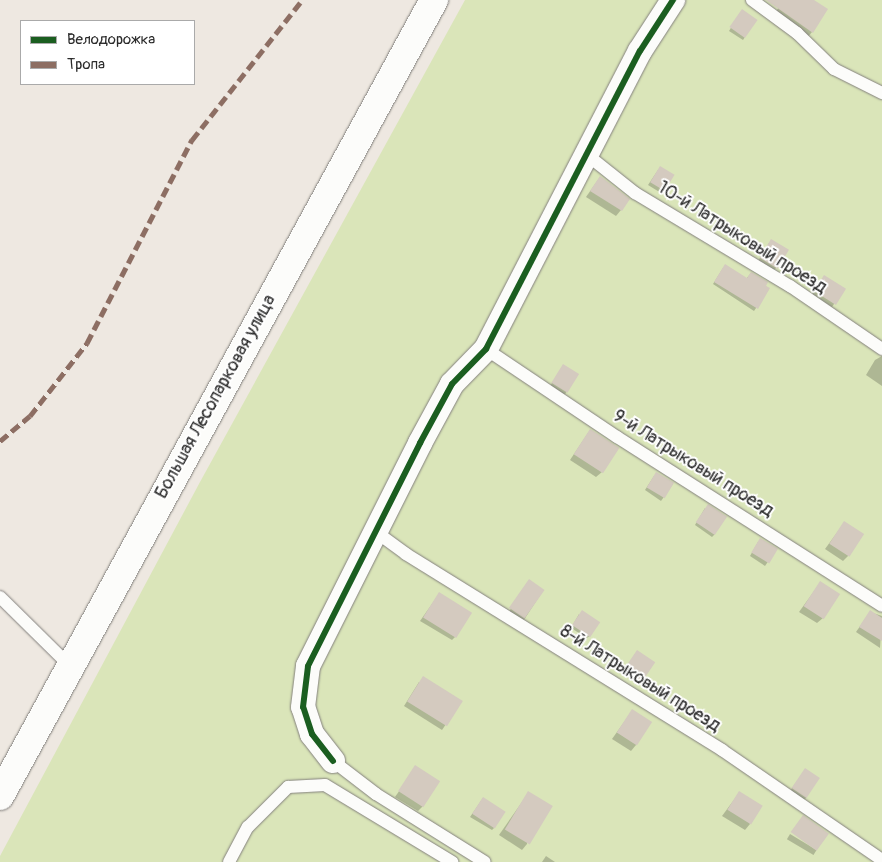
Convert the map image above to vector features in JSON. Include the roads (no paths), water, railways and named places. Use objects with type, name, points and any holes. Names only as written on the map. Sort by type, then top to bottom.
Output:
[{"type":"main road","name":"Большая Лесопарковая улица","points":[[0,796],[434,0]]},
{"type":"street","points":[[333,761],[312,734],[304,707],[308,666],[452,384],[486,348],[640,51],[673,0]]},
{"type":"lane","points":[[752,0],[797,33],[834,69],[882,93]]},
{"type":"lane","name":"10-й Латрыковый проезд","points":[[586,154],[635,193],[790,286],[882,349]]},
{"type":"lane","name":"9-й Латрыковый проезд","points":[[486,348],[601,426],[882,606]]},
{"type":"lane","name":"8-й Латрыковый проезд","points":[[376,532],[406,554],[722,750],[882,860]]},
{"type":"lane","points":[[1,598],[70,666]]},
{"type":"lane","points":[[333,761],[376,794],[484,862]]},
{"type":"lane","points":[[229,862],[248,827],[288,787],[325,785],[452,862]]}]
